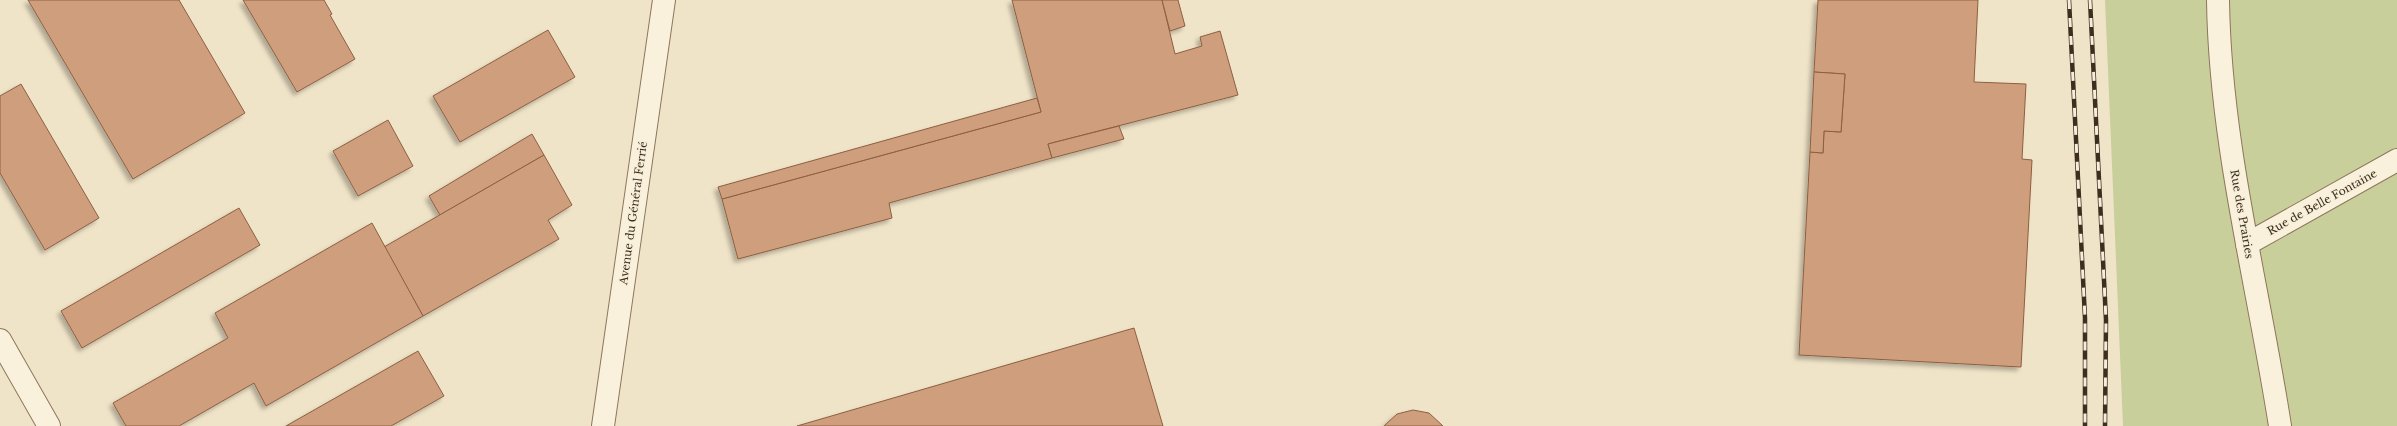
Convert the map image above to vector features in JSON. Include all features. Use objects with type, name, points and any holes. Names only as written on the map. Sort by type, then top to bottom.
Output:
[{"type":"street","name":"Avenue du Général Ferrié","points":[[603,426],[664,0]]},
{"type":"street","name":"Rue des Prairies","points":[[2218,0],[2224,93],[2236,189],[2270,361],[2280,426]]},
{"type":"street","name":"Rue de Belle Fontaine","points":[[2247,244],[2397,160]]},
{"type":"street","points":[[0,340],[49,426]]},
{"type":"green space","points":[[2105,0],[2397,0],[2397,426],[2123,426]]},
{"type":"building","points":[[28,0],[179,0],[245,113],[133,179]]},
{"type":"building","points":[[243,0],[324,0],[332,14],[330,15],[355,59],[297,92]]},
{"type":"building","points":[[1012,0],[1162,0],[1175,54],[1202,46],[1200,37],[1220,31],[1238,95],[1048,144],[1052,158],[889,203],[892,218],[738,259],[722,199],[1041,112]]},
{"type":"building","points":[[1162,0],[1178,0],[1185,26],[1170,31]]},
{"type":"building","points":[[1818,0],[1978,0],[1974,82],[2026,84],[2022,159],[2032,160],[2021,367],[1799,355],[1810,152],[1823,153],[1824,131],[1841,132],[1845,74],[1814,72]]},
{"type":"building","points":[[548,30],[575,77],[460,142],[433,96]]},
{"type":"building","points":[[1814,72],[1845,74],[1841,132],[1824,131],[1823,153],[1810,152]]},
{"type":"building","points":[[21,84],[99,218],[45,250],[0,173],[0,96]]},
{"type":"building","points":[[1037,98],[1041,112],[722,199],[718,187]]},
{"type":"building","points":[[388,120],[413,166],[358,196],[333,151]]},
{"type":"building","points":[[1119,126],[1124,139],[1052,158],[1048,144]]},
{"type":"building","points":[[532,134],[544,155],[440,215],[429,196]]},
{"type":"building","points":[[544,155],[572,205],[548,220],[559,239],[423,316],[384,247]]},
{"type":"building","points":[[239,208],[260,245],[82,348],[61,311]]},
{"type":"building","points":[[372,223],[423,316],[266,406],[254,383],[179,426],[126,426],[113,403],[228,338],[215,313]]},
{"type":"building","points":[[1134,328],[1163,426],[797,426]]},
{"type":"building","points":[[418,351],[444,396],[391,426],[286,426]]},
{"type":"building","points":[[1413,410],[1429,413],[1443,426],[1384,426],[1397,414]]},
{"type":"railway","points":[[2069,0],[2085,318],[2085,426]]},
{"type":"railway","points":[[2090,0],[2106,320],[2105,426]]}]
